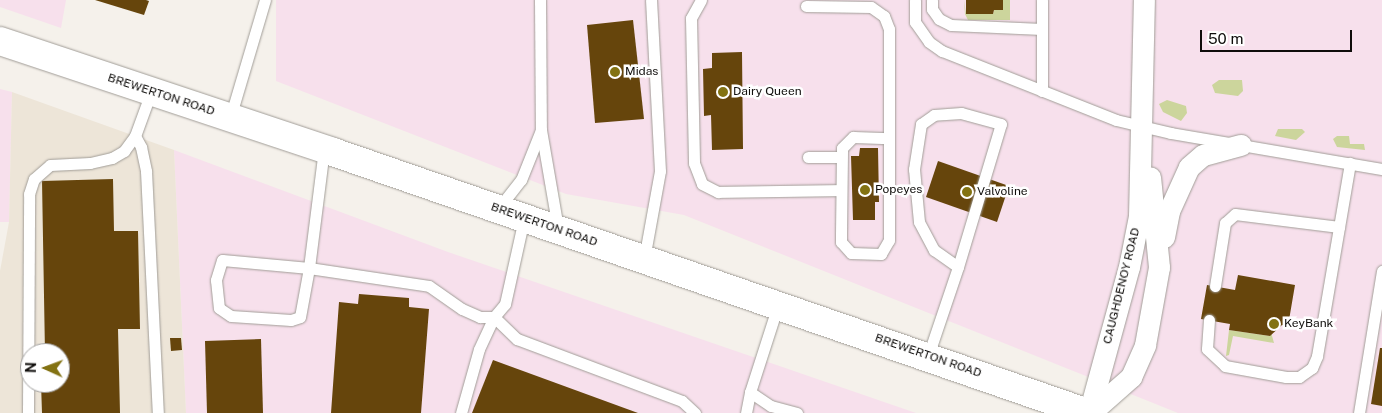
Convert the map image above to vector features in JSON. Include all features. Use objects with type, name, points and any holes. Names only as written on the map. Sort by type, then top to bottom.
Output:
[{"type":"main road","name":"BREWERTON ROAD","points":[[0,42],[324,149],[1089,413]]},
{"type":"street","name":"CAUGHDENOY ROAD","points":[[1089,413],[1129,267],[1139,216],[1143,128],[1144,0]]},
{"type":"street","name":"CAUGHDENOY ROAD","points":[[1143,128],[1157,230],[1159,267]]},
{"type":"street","name":"CAUGHDENOY ROAD","points":[[1089,413],[1131,377],[1145,345],[1169,211],[1189,167],[1203,155],[1241,145]]},
{"type":"lane","points":[[230,118],[265,0]]},
{"type":"lane","points":[[540,0],[541,130],[558,230]]},
{"type":"lane","points":[[644,259],[660,171],[651,0]]},
{"type":"lane","points":[[701,0],[691,18],[694,163],[697,177],[709,189],[742,191],[840,190]]},
{"type":"lane","points":[[915,0],[914,22],[929,42],[942,51],[1042,91],[1143,128],[1382,169]]},
{"type":"lane","points":[[932,0],[932,9],[939,19],[951,25],[1042,29]]},
{"type":"lane","points":[[1042,0],[1042,91]]},
{"type":"lane","points":[[806,6],[871,8],[888,23],[889,138],[889,240],[881,254],[859,255],[845,248],[841,242],[840,190],[842,148],[852,137],[889,138]]},
{"type":"lane","points":[[28,413],[29,194],[34,179],[50,165],[112,158],[124,151],[135,136],[151,92]]},
{"type":"lane","points":[[928,356],[958,267],[1001,124],[960,113],[934,115],[921,124],[914,169],[919,222],[934,250],[958,267]]},
{"type":"lane","points":[[498,209],[521,180],[541,130]]},
{"type":"lane","points":[[135,136],[141,147],[146,171],[158,413]]},
{"type":"lane","points":[[324,149],[309,268],[300,317],[291,320],[246,318],[231,316],[219,308],[216,280],[222,260],[309,268],[326,273],[382,277],[429,286],[462,309],[480,317],[494,317],[517,339],[682,401],[695,413]]},
{"type":"lane","points":[[808,157],[841,157]]},
{"type":"lane","points":[[1209,320],[1207,349],[1224,366],[1286,377],[1299,376],[1312,368],[1317,356],[1350,163]]},
{"type":"lane","points":[[1215,286],[1226,223],[1235,214],[1248,213],[1338,227]]},
{"type":"lane","points":[[461,413],[479,349],[494,317],[505,304],[524,218]]},
{"type":"lane","points":[[1359,413],[1382,271]]},
{"type":"lane","points":[[746,413],[750,392],[778,305]]},
{"type":"lane","points":[[750,392],[771,406],[797,413]]},
{"type":"shaded area","points":[[0,0],[66,0],[61,28],[0,7]]},
{"type":"shaded area","points":[[276,0],[1382,0],[1382,413],[1178,413],[684,215],[566,194],[276,81]]},
{"type":"shaded area","points":[[0,89],[12,92],[9,222],[0,222]]},
{"type":"shaded area","points":[[12,92],[174,150],[186,413],[0,413],[0,271],[9,222]]},
{"type":"shaded area","points":[[174,150],[448,252],[916,413],[186,413]]},
{"type":"green space","points":[[964,0],[966,14],[993,14],[994,10],[1003,10],[1003,0],[1010,0],[1010,20],[968,20],[965,14]]},
{"type":"green space","points":[[1219,80],[1242,80],[1243,91],[1238,96],[1215,93],[1212,85]]},
{"type":"green space","points":[[1167,100],[1186,106],[1187,113],[1181,121],[1163,112],[1159,104]]},
{"type":"green space","points":[[1278,129],[1302,129],[1305,132],[1296,140],[1275,136]]},
{"type":"green space","points":[[1337,136],[1349,136],[1350,144],[1364,144],[1365,150],[1337,147],[1333,139]]},
{"type":"green space","points":[[1229,330],[1270,336],[1271,332],[1274,343],[1233,336],[1229,355],[1226,356]]},
{"type":"building","points":[[95,0],[146,0],[149,1],[144,15]]},
{"type":"building","points":[[966,0],[1003,0],[1003,10],[994,10],[993,14],[966,14]]},
{"type":"building","name":"Midas","points":[[633,20],[644,119],[595,123],[587,25]]},
{"type":"building","name":"Dairy Queen","points":[[742,52],[743,149],[712,150],[711,115],[704,116],[703,69],[712,68],[712,53]]},
{"type":"building","name":"Popeyes","points":[[860,148],[878,148],[879,202],[875,202],[875,220],[853,220],[851,156],[859,156]]},
{"type":"building","name":"Valvoline","points":[[938,161],[1009,186],[997,222],[926,197]]},
{"type":"building","points":[[113,179],[114,231],[138,231],[140,329],[118,329],[120,413],[42,413],[41,393],[70,393],[70,343],[45,343],[42,181]]},
{"type":"building","points":[[1238,275],[1295,285],[1288,326],[1282,325],[1270,336],[1229,330],[1230,324],[1201,319],[1207,285],[1235,290]]},
{"type":"building","points":[[359,294],[409,298],[409,307],[429,309],[421,413],[331,413],[339,302],[358,304]]},
{"type":"building","points":[[170,338],[181,338],[182,350],[171,351]]},
{"type":"building","points":[[261,339],[263,413],[207,413],[205,341]]},
{"type":"building","points":[[1380,348],[1382,348],[1382,406],[1371,404]]},
{"type":"building","points":[[493,360],[638,413],[472,413]]},
{"type":"place","name":"Midas","points":[[615,72]]},
{"type":"place","name":"Dairy Queen","points":[[723,92]]},
{"type":"place","name":"Popeyes","points":[[865,190]]},
{"type":"place","name":"Valvoline","points":[[967,192]]},
{"type":"place","name":"KeyBank","points":[[1274,324]]}]
